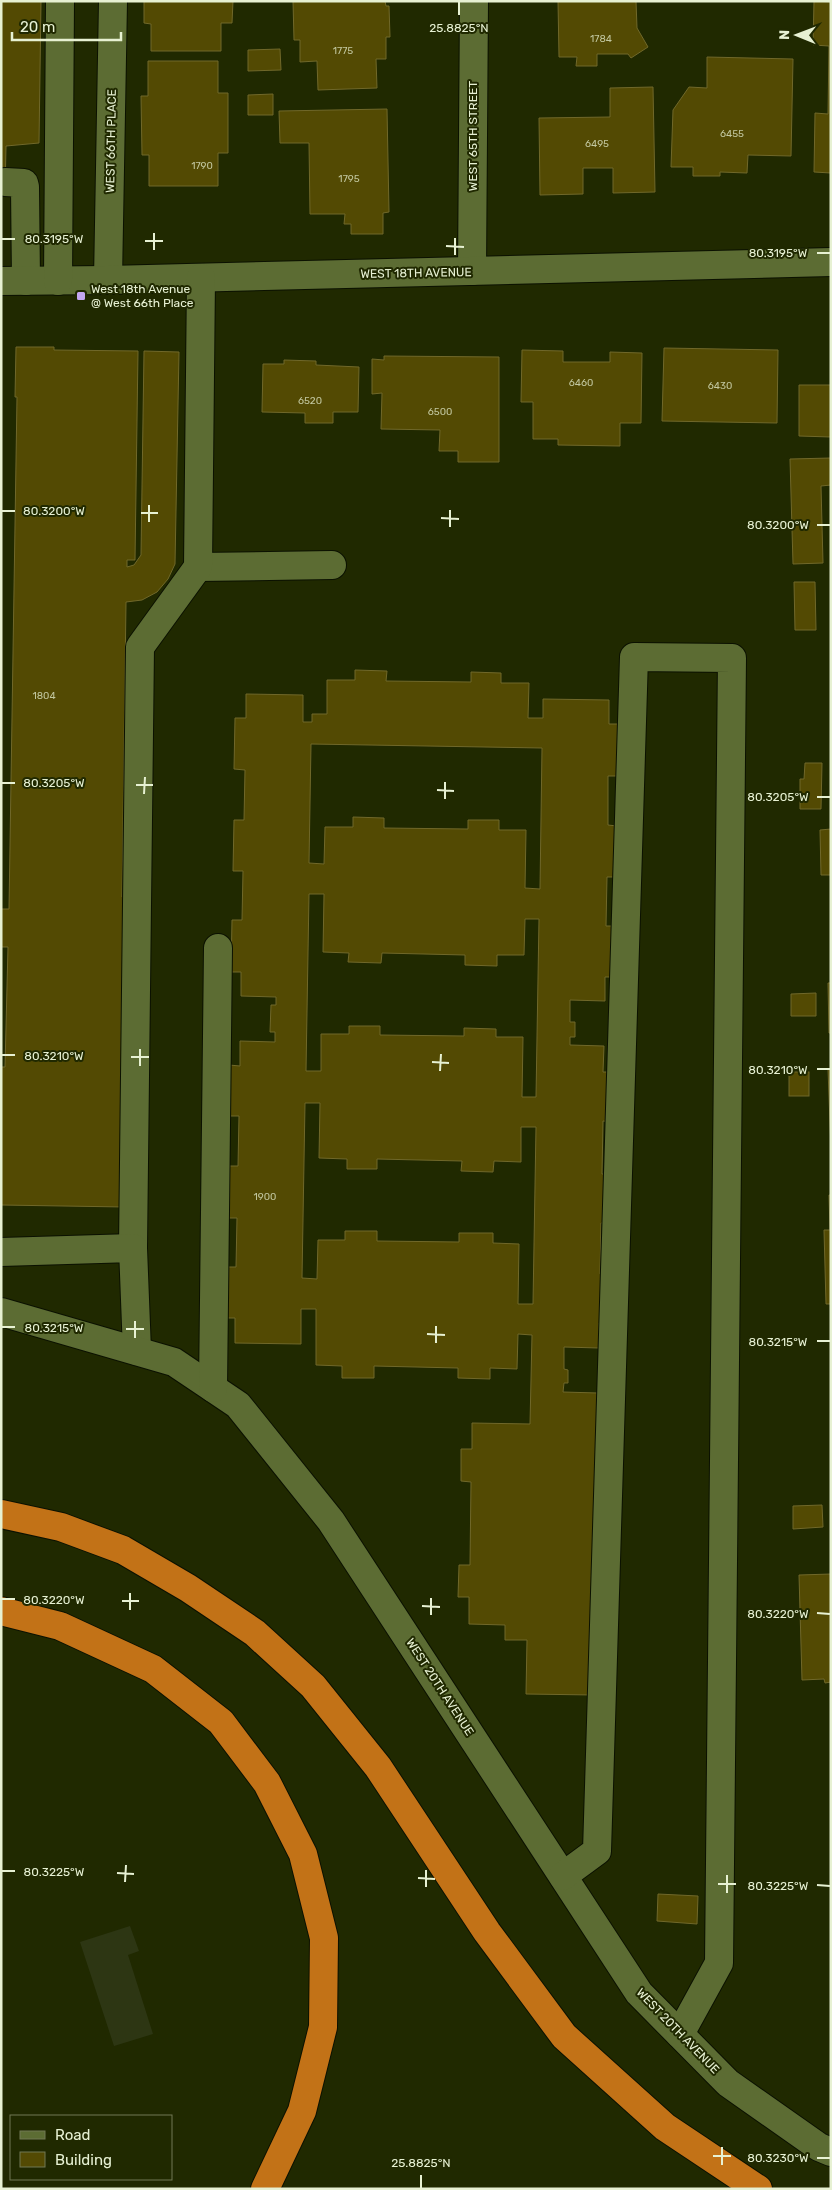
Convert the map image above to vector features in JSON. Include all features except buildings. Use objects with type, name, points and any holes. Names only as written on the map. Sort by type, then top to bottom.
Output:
[{"type":"highway","points":[[1,1514],[61,1527],[123,1550],[188,1588],[255,1633],[313,1686],[378,1767],[487,1932],[564,2036],[665,2127],[758,2189]]},
{"type":"highway","points":[[1,1611],[60,1626],[153,1669],[221,1722],[267,1783],[303,1854],[324,1938],[323,2027],[302,2111],[265,2189]]},
{"type":"street","points":[[58,281],[60,1]]},
{"type":"street","name":"WEST 66TH PLACE","points":[[108,280],[113,1]]},
{"type":"street","name":"WEST 65TH STREET","points":[[472,271],[474,1]]},
{"type":"street","points":[[5,182],[20,182],[25,187],[14,281]]},
{"type":"street","name":"WEST 18TH AVENUE","points":[[14,281],[831,262]]},
{"type":"street","points":[[137,1351],[134,1248],[140,647],[198,568],[201,278]]},
{"type":"street","points":[[198,568],[332,566]]},
{"type":"street","points":[[563,1876],[597,1851],[634,657],[732,658],[719,1963],[680,2034]]},
{"type":"street","points":[[213,1388],[218,948]]},
{"type":"street","points":[[1,1252],[134,1248]]},
{"type":"street","name":"WEST 20TH AVENUE","points":[[1,1312],[174,1362],[238,1405],[332,1520],[639,1993],[728,2083],[825,2150]]},
{"type":"shaded area","points":[[130,1926],[139,1951],[128,1955],[153,2034],[114,2046],[80,1942]]},
{"type":"place","name":"West 18th Avenue @ West 66th Place","points":[[81,296]]}]
